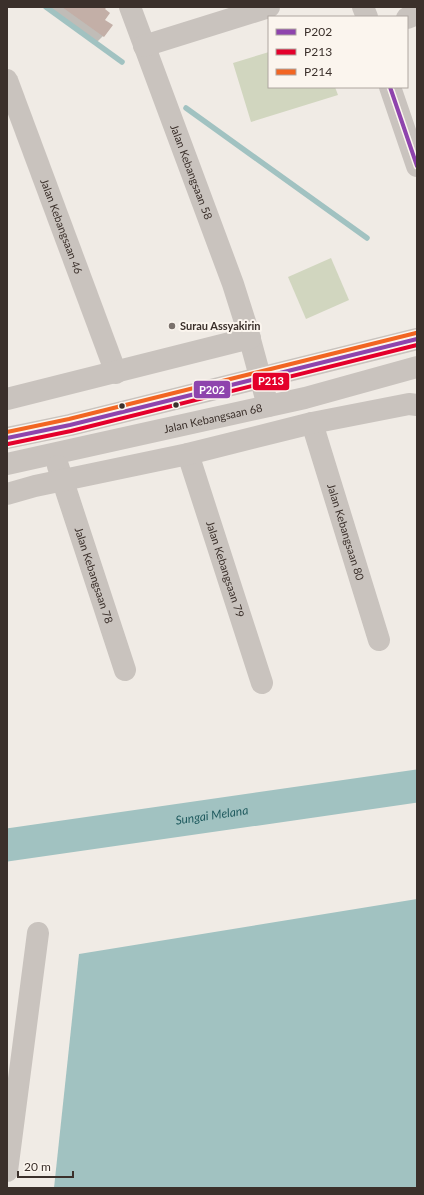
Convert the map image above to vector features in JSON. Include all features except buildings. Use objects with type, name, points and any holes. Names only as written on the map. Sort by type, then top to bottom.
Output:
[{"type":"street","name":"Jalan Kebangsaan 58","points":[[130,7],[233,284],[250,338],[268,406]]},
{"type":"street","points":[[144,46],[269,7]]},
{"type":"street","name":"Jalan Kebangsaan 46","points":[[7,80],[11,106],[116,372]]},
{"type":"street","points":[[391,88],[409,114],[417,166]]},
{"type":"street","points":[[7,399],[250,338]]},
{"type":"street","points":[[7,438],[70,425],[417,339]]},
{"type":"street","name":"Jalan Kebangsaan 68","points":[[7,464],[305,398],[417,367]]},
{"type":"street","points":[[7,494],[62,480],[188,454],[312,424],[409,404],[417,405]]},
{"type":"street","name":"Jalan Kebangsaan 80","points":[[312,424],[379,640]]},
{"type":"street","name":"Jalan Kebangsaan 78","points":[[54,454],[125,670]]},
{"type":"street","name":"Jalan Kebangsaan 79","points":[[188,454],[262,683]]},
{"type":"street","points":[[7,1171],[38,933]]},
{"type":"green space","points":[[268,52],[268,88],[335,88],[338,95],[251,122],[233,63]]},
{"type":"green space","points":[[331,258],[349,300],[306,319],[288,277]]},
{"type":"water","points":[[417,899],[417,1188],[54,1188],[79,954]]},
{"type":"waterway","points":[[46,7],[122,62]]},
{"type":"waterway","points":[[186,108],[367,238]]},
{"type":"waterway","name":"Sungai Melana","points":[[7,845],[417,786]]},
{"type":"transit line","name":"P202","points":[[390,88],[417,166]]},
{"type":"transit line","name":"P214","points":[[7,432],[69,419],[416,333]]},
{"type":"transit line","name":"P202","points":[[7,438],[70,425],[417,339]]},
{"type":"transit line","name":"P213","points":[[8,444],[71,431],[417,345]]},
{"type":"place","name":"Surau Assyakirin","points":[[172,326]]}]
